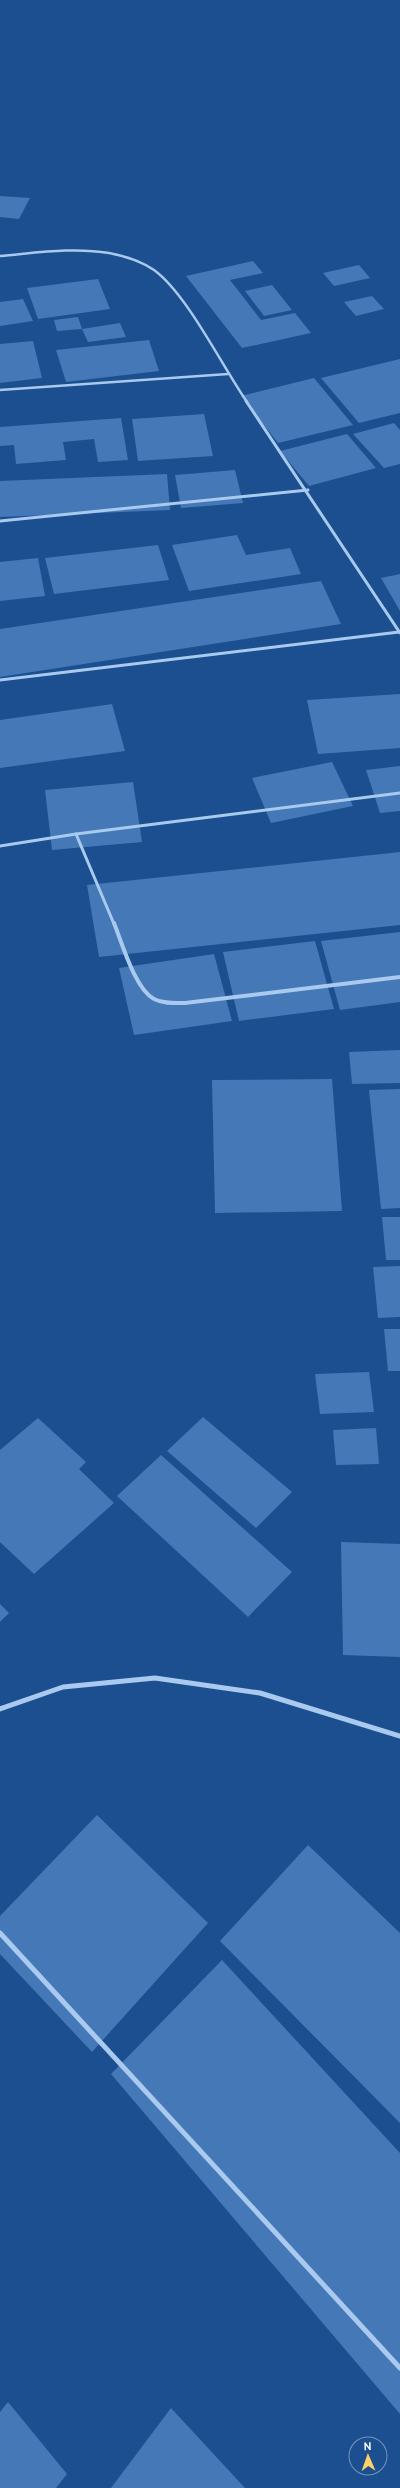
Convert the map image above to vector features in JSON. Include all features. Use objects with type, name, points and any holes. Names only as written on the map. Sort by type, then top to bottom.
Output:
[{"type":"street","points":[[0,256],[92,252],[120,256],[143,262],[160,272],[176,293],[228,374],[308,490],[399,632],[0,680]]},
{"type":"street","points":[[0,390],[228,374]]},
{"type":"street","points":[[0,521],[308,490]]},
{"type":"street","points":[[0,846],[76,834],[400,793]]},
{"type":"street","points":[[76,834],[138,983],[146,994],[162,1002],[185,1003],[400,977]]},
{"type":"street","points":[[0,1709],[63,1687],[155,1678],[260,1692],[400,1736]]},
{"type":"street","points":[[0,1933],[400,2368]]},
{"type":"building","points":[[0,196],[30,198],[19,219],[0,217]]},
{"type":"building","points":[[253,261],[263,273],[230,280],[261,320],[295,313],[311,333],[242,348],[186,276]]},
{"type":"building","points":[[359,265],[370,278],[334,286],[323,273]]},
{"type":"building","points":[[98,279],[110,309],[38,319],[27,288]]},
{"type":"building","points":[[272,285],[292,310],[264,316],[245,291]]},
{"type":"building","points":[[372,296],[384,309],[356,316],[344,302]]},
{"type":"building","points":[[23,299],[33,321],[0,326],[0,302]]},
{"type":"building","points":[[78,317],[82,329],[57,331],[54,320]]},
{"type":"building","points":[[120,323],[126,337],[88,342],[82,329]]},
{"type":"building","points":[[149,340],[159,371],[66,382],[56,350]]},
{"type":"building","points":[[33,341],[42,378],[0,383],[0,344]]},
{"type":"building","points":[[400,359],[400,413],[359,423],[321,378]]},
{"type":"building","points":[[314,378],[353,425],[278,443],[241,396]]},
{"type":"building","points":[[204,414],[213,456],[138,461],[132,419]]},
{"type":"building","points":[[121,418],[128,460],[98,462],[94,439],[63,442],[66,460],[16,464],[14,445],[0,446],[0,427]]},
{"type":"building","points":[[394,423],[400,430],[400,464],[384,468],[353,434]]},
{"type":"building","points":[[347,434],[376,468],[309,486],[280,451]]},
{"type":"building","points":[[235,470],[243,503],[181,508],[175,475]]},
{"type":"building","points":[[167,474],[170,510],[0,517],[0,481]]},
{"type":"building","points":[[237,535],[246,555],[290,548],[301,574],[189,591],[172,545]]},
{"type":"building","points":[[158,545],[169,580],[54,594],[45,558]]},
{"type":"building","points":[[38,558],[45,596],[0,601],[0,562]]},
{"type":"building","points":[[400,574],[400,611],[381,578]]},
{"type":"building","points":[[321,581],[341,624],[0,677],[0,629]]},
{"type":"building","points":[[400,694],[400,748],[318,754],[307,700]]},
{"type":"building","points":[[112,704],[125,751],[0,768],[0,720]]},
{"type":"building","points":[[332,762],[353,806],[271,823],[252,778]]},
{"type":"building","points":[[400,766],[400,811],[380,813],[366,770]]},
{"type":"building","points":[[133,782],[142,842],[52,850],[45,790]]},
{"type":"building","points":[[400,852],[400,925],[99,957],[87,885]]},
{"type":"building","points":[[400,932],[400,1002],[340,1010],[321,941]]},
{"type":"building","points":[[315,941],[334,1009],[239,1021],[223,952]]},
{"type":"building","points":[[214,954],[232,1021],[134,1035],[119,968]]},
{"type":"building","points":[[400,1050],[400,1083],[352,1084],[349,1052]]},
{"type":"building","points":[[332,1079],[342,1211],[215,1213],[212,1080]]},
{"type":"building","points":[[400,1089],[400,1208],[381,1209],[369,1090]]},
{"type":"building","points":[[382,1217],[400,1217],[400,1260],[386,1260]]},
{"type":"building","points":[[400,1266],[400,1317],[378,1318],[373,1267]]},
{"type":"building","points":[[384,1329],[400,1329],[400,1371],[388,1371]]},
{"type":"building","points":[[369,1372],[374,1412],[320,1414],[315,1374]]},
{"type":"building","points":[[203,1417],[292,1492],[256,1528],[167,1451]]},
{"type":"building","points":[[38,1418],[86,1462],[79,1469],[114,1503],[34,1574],[0,1542],[0,1450]]},
{"type":"building","points":[[376,1428],[379,1464],[336,1465],[333,1430]]},
{"type":"building","points":[[161,1455],[292,1572],[248,1617],[117,1496]]},
{"type":"building","points":[[341,1542],[400,1544],[400,1657],[343,1655]]},
{"type":"building","points":[[0,1604],[9,1613],[0,1622]]},
{"type":"building","points":[[97,1815],[208,1923],[92,2052],[0,1954],[0,1916]]},
{"type":"building","points":[[308,1845],[400,1933],[400,2123],[220,1941]]},
{"type":"building","points":[[222,1960],[400,2153],[400,2414],[111,2074]]},
{"type":"building","points":[[8,2402],[67,2474],[56,2488],[0,2488],[0,2412]]},
{"type":"building","points":[[171,2408],[245,2488],[111,2488]]}]
